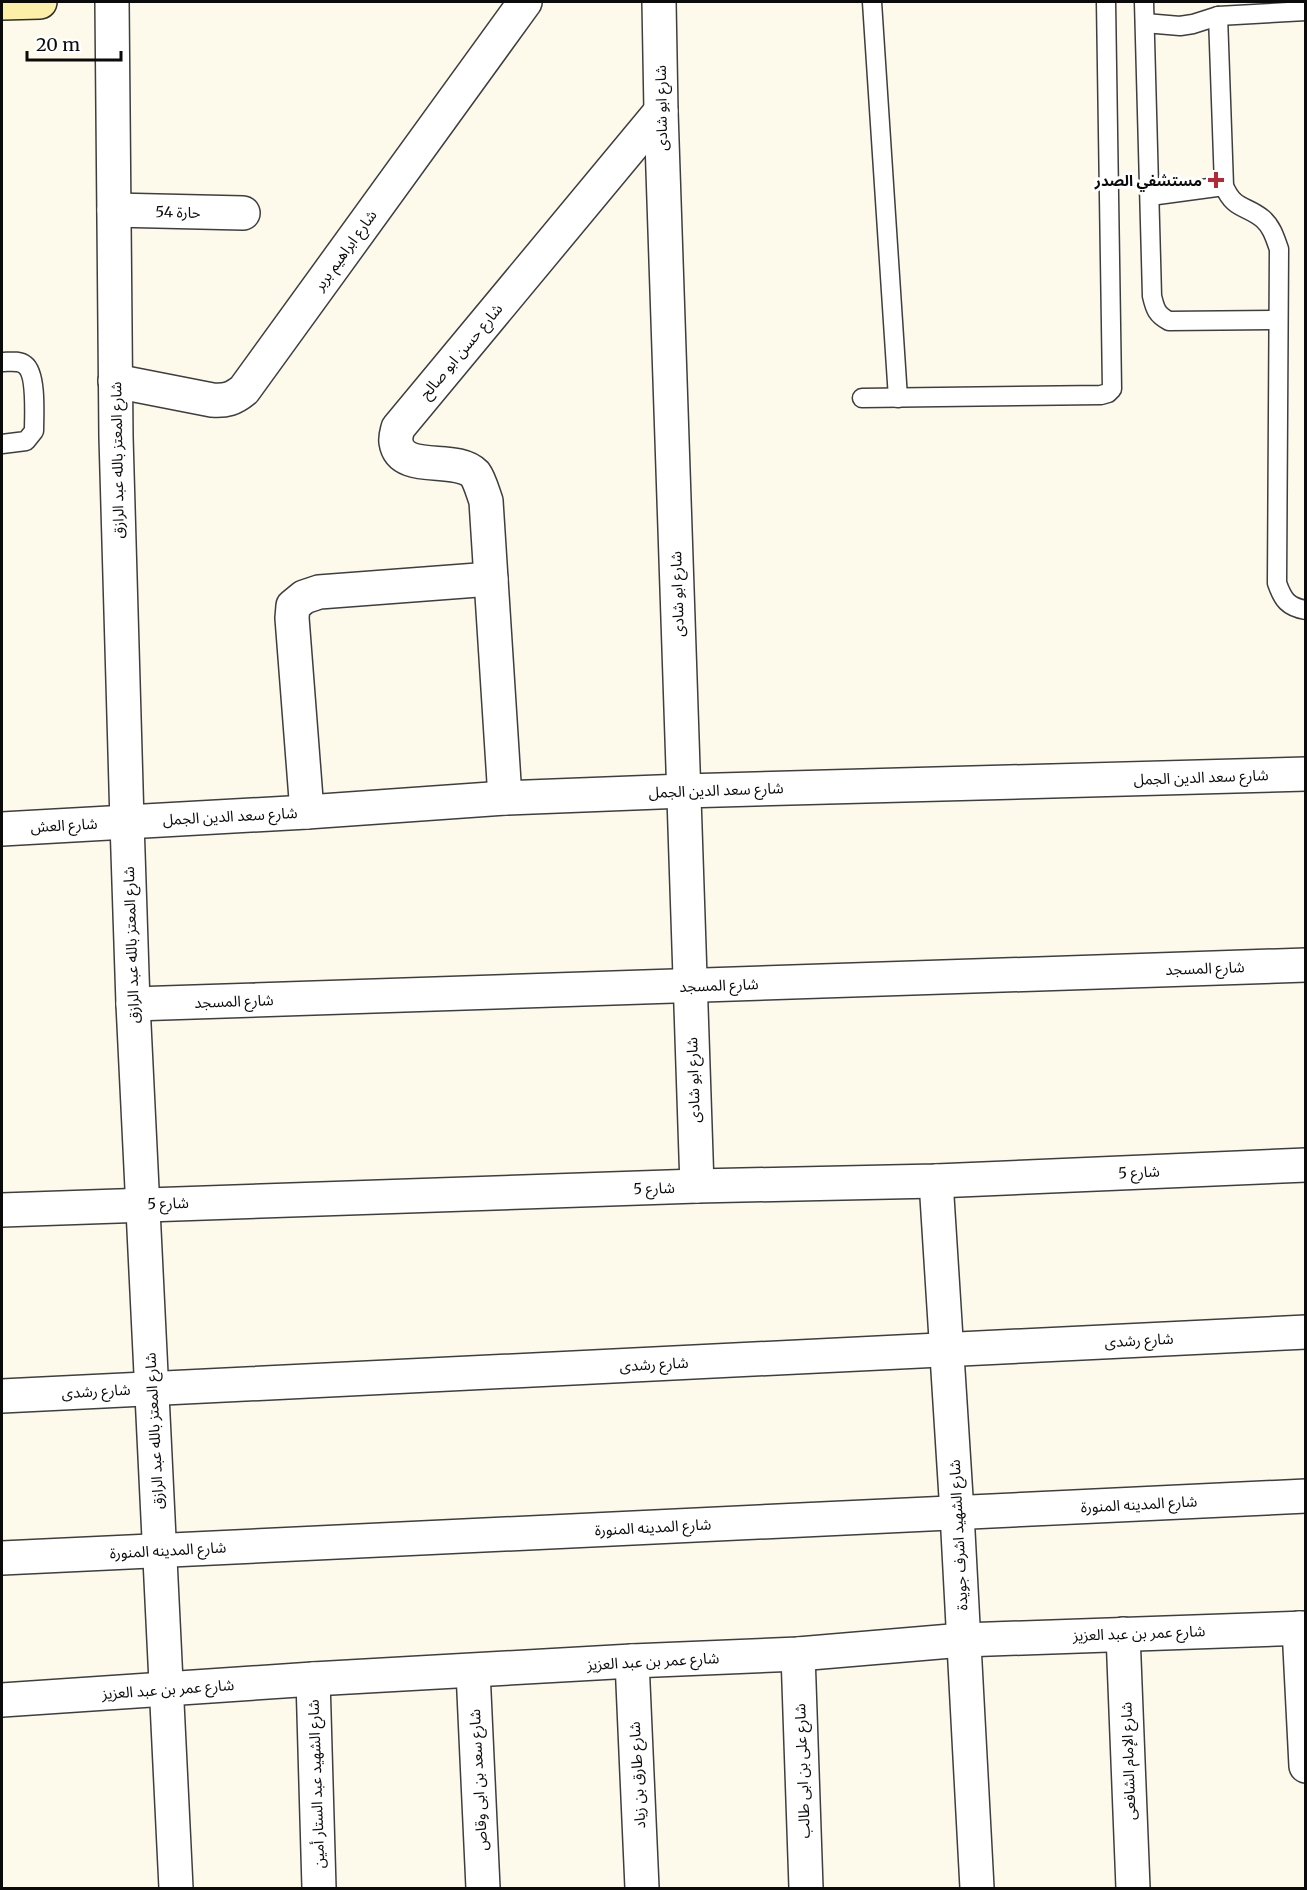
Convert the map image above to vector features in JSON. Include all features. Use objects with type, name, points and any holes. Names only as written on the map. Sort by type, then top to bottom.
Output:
[{"type":"main road","points":[[2,3],[40,2]]},
{"type":"street","name":"شارع المعتز بالله عبد الرازق","points":[[112,2],[115,381],[133,1004],[176,1888]]},
{"type":"street","name":"شارع ابراهيم بربر","points":[[115,381],[223,401],[234,398],[244,390],[525,2]]},
{"type":"street","name":"شارع ابو شادى","points":[[659,2],[697,1186]]},
{"type":"street","name":"شارع حسن ابو صالح","points":[[505,798],[486,501],[474,474],[462,466],[409,460],[400,451],[395,441],[398,428],[661,111]]},
{"type":"street","name":"حارة 54","points":[[114,210],[243,213]]},
{"type":"street","points":[[307,812],[292,618],[293,606],[304,597],[319,592],[491,579]]},
{"type":"street","name":"شارع سعد الدين الجمل","points":[[127,822],[505,798],[1305,774]]},
{"type":"street","name":"شارع العش","points":[[2,829],[127,822]]},
{"type":"street","name":"شارع المسجد","points":[[133,1004],[1305,965]]},
{"type":"street","name":"شارع 5","points":[[2,1210],[697,1186],[936,1181],[1305,1165]]},
{"type":"street","name":"شارع الشهيد اشرف جويدة","points":[[936,1181],[977,1888]]},
{"type":"street","name":"شارع رشدى","points":[[2,1396],[1305,1332]]},
{"type":"street","name":"شارع المدينه المنورة","points":[[2,1558],[1305,1496]]},
{"type":"street","points":[[1302,1628],[1305,1766]]},
{"type":"street","name":"شارع عمر بن عبد العزيز","points":[[2,1700],[313,1679],[798,1654],[963,1640],[1302,1628]]},
{"type":"street","name":"شارع الإمام الشافعى","points":[[1123,1634],[1133,1888]]},
{"type":"street","name":"شارع على بن ابى طالب","points":[[798,1654],[806,1888]]},
{"type":"street","name":"شارع طارق بن زياد","points":[[632,1661],[642,1888]]},
{"type":"street","name":"شارع سعد بن ابى وقاص","points":[[473,1671],[483,1888]]},
{"type":"street","name":"شارع الشهيد عبد الستار أمين","points":[[313,1679],[319,1888]]},
{"type":"lane","points":[[872,2],[898,398]]},
{"type":"lane","points":[[862,398],[1101,395],[1112,389],[1106,2]]},
{"type":"lane","points":[[1144,2],[1154,307],[1160,316],[1169,321],[1278,320]]},
{"type":"lane","points":[[1145,23],[1180,26],[1218,16],[1305,11]]},
{"type":"lane","points":[[1218,16],[1224,186],[1228,196],[1238,206],[1264,220],[1274,233],[1279,249],[1277,584],[1282,598],[1295,608],[1305,610]]},
{"type":"lane","points":[[1150,196],[1224,186]]},
{"type":"lane","points":[[2,362],[15,361],[25,365],[32,374],[34,431],[26,441],[2,444]]},
{"type":"place","name":"مستشفي الصدر","points":[[1216,180]]}]
